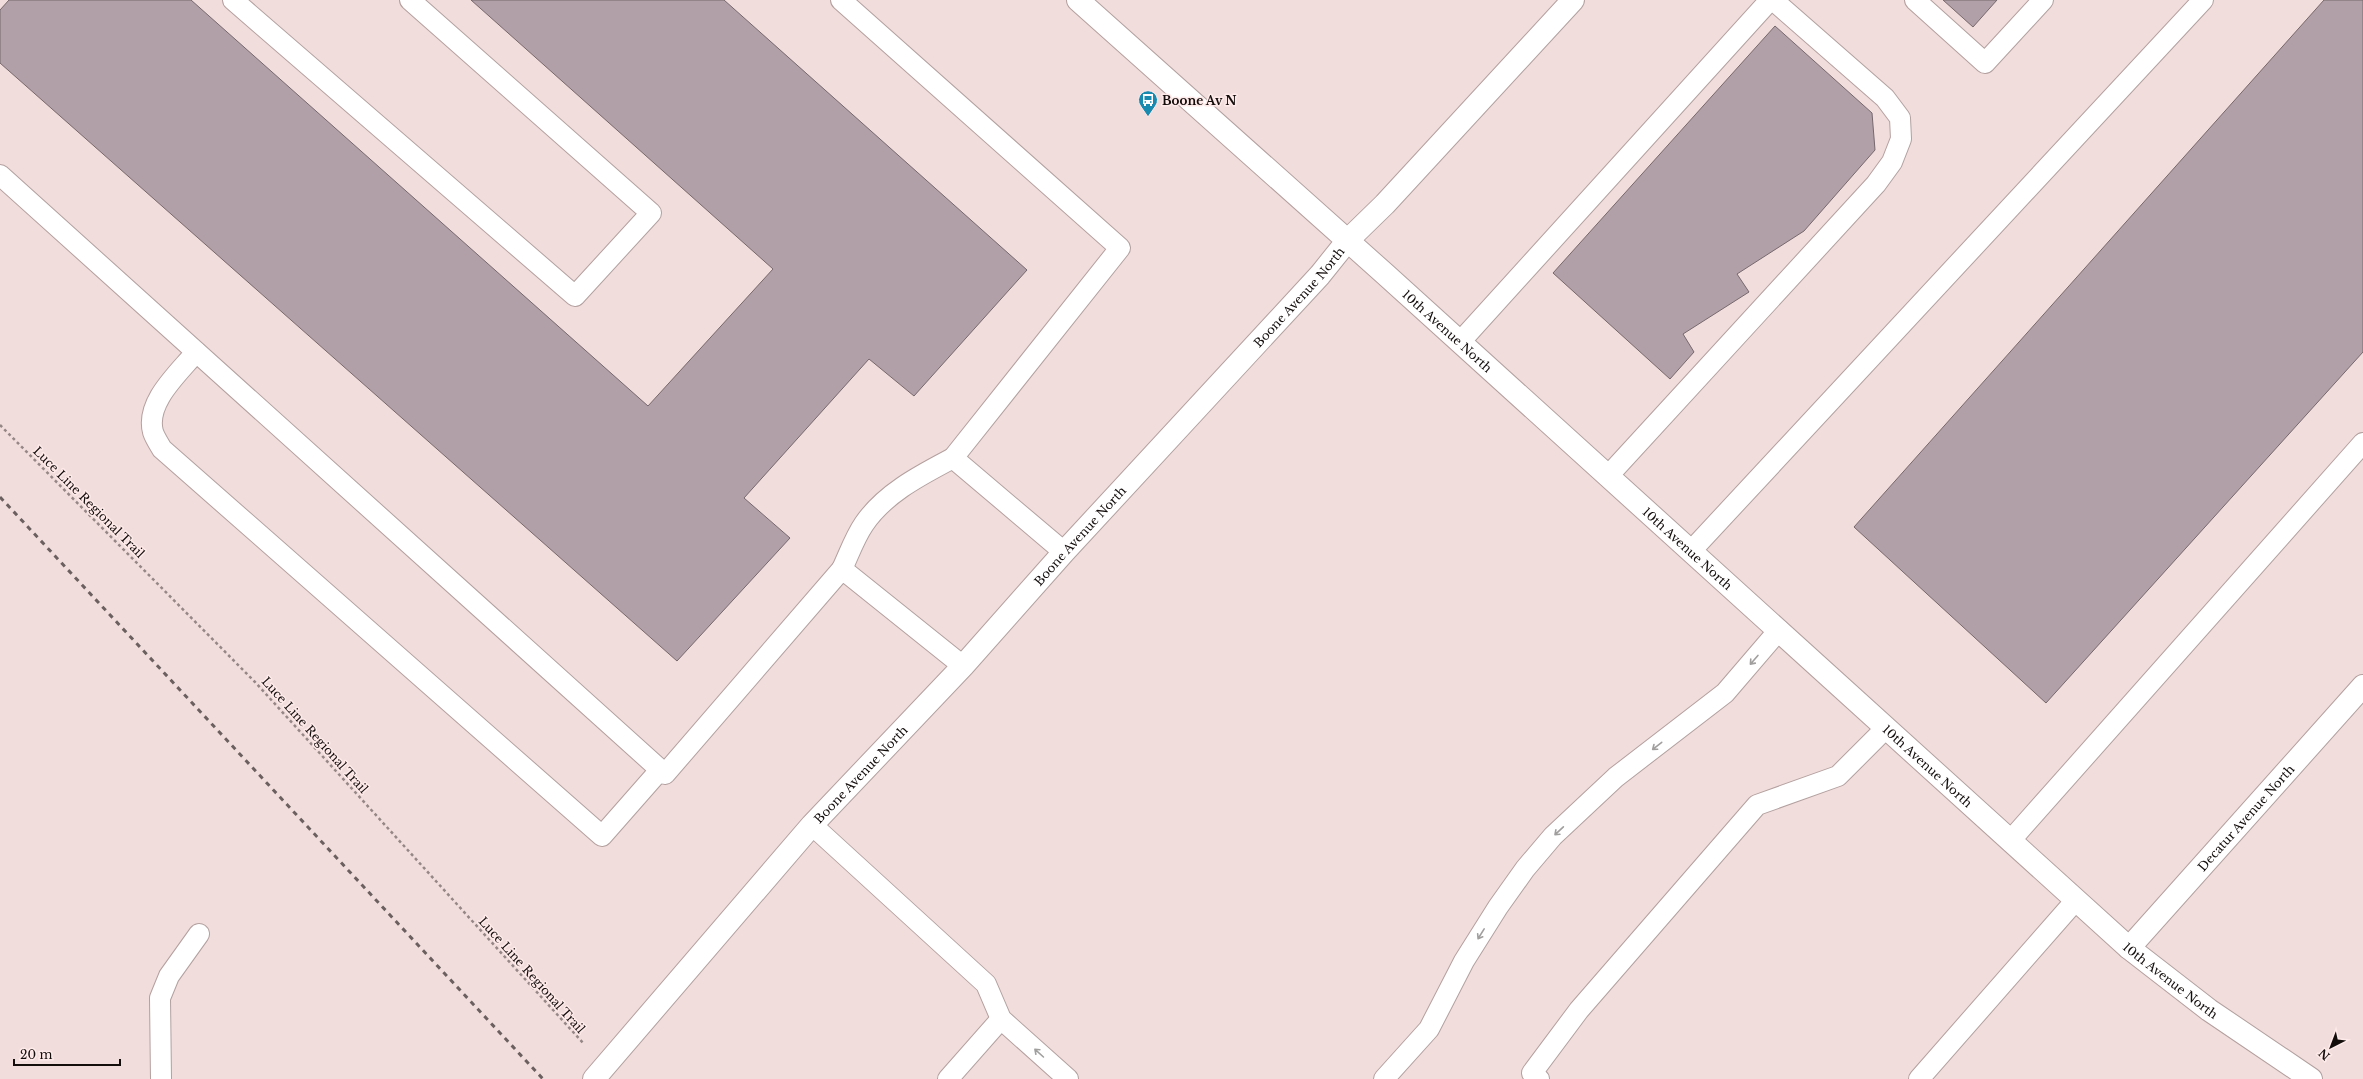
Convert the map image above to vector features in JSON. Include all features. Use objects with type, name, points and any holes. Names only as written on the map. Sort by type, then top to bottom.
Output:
[{"type":"street","name":"10th Avenue North","points":[[1078,0],[1348,240],[2129,948],[2210,1010],[2311,1079]]},
{"type":"street","name":"Boone Avenue North","points":[[600,1073],[812,825],[963,666],[1064,552],[1320,276],[1348,240],[1385,204],[1573,0]]},
{"type":"street","name":"Decatur Avenue North","points":[[2129,948],[2362,689]]},
{"type":"lane","points":[[233,0],[575,296],[651,214],[410,0]]},
{"type":"lane","points":[[0,175],[665,774],[842,569],[864,524],[893,493],[920,475],[953,458],[1120,248],[841,0]]},
{"type":"lane","points":[[1460,342],[1770,0]]},
{"type":"lane","points":[[1608,476],[1876,184],[1892,162],[1901,139],[1900,118],[1885,98],[1773,0]]},
{"type":"lane","points":[[1915,0],[1985,63],[2043,0]]},
{"type":"lane","points":[[1691,551],[2202,0]]},
{"type":"lane","points":[[196,352],[158,399],[153,417],[153,432],[162,449],[602,836],[660,770]]},
{"type":"lane","points":[[2010,841],[2363,443]]},
{"type":"lane","points":[[953,458],[1064,552]]},
{"type":"lane","points":[[842,569],[963,666]]},
{"type":"lane","points":[[1384,1079],[1429,1029],[1464,961],[1498,907],[1525,869],[1554,836],[1616,777],[1725,693],[1779,630]]},
{"type":"lane","points":[[1539,1079],[1532,1073],[1578,1010],[1757,805],[1838,776],[1886,728]]},
{"type":"lane","points":[[812,825],[986,984],[1002,1019],[1068,1079]]},
{"type":"lane","points":[[1919,1079],[2076,900]]},
{"type":"lane","points":[[160,1079],[160,998],[169,976],[199,934]]},
{"type":"lane","points":[[948,1079],[1002,1019]]},
{"type":"path","name":"Luce Line Regional Trail","points":[[0,425],[255,682],[600,1073]]},
{"type":"building","points":[[9,0],[191,0],[648,406],[773,269],[471,0],[724,0],[1027,270],[914,396],[869,359],[744,498],[790,538],[677,661],[0,63],[0,10]]},
{"type":"building","points":[[1943,0],[1997,0],[1973,27]]},
{"type":"building","points":[[2324,0],[2363,0],[2363,352],[2046,703],[1854,527]]},
{"type":"building","points":[[1775,26],[1872,113],[1875,150],[1804,231],[1737,274],[1749,292],[1683,334],[1694,352],[1670,379],[1553,273]]},
{"type":"railway","points":[[0,497],[543,1079]]},
{"type":"place","name":"Boone Av N","points":[[1148,117]]}]
